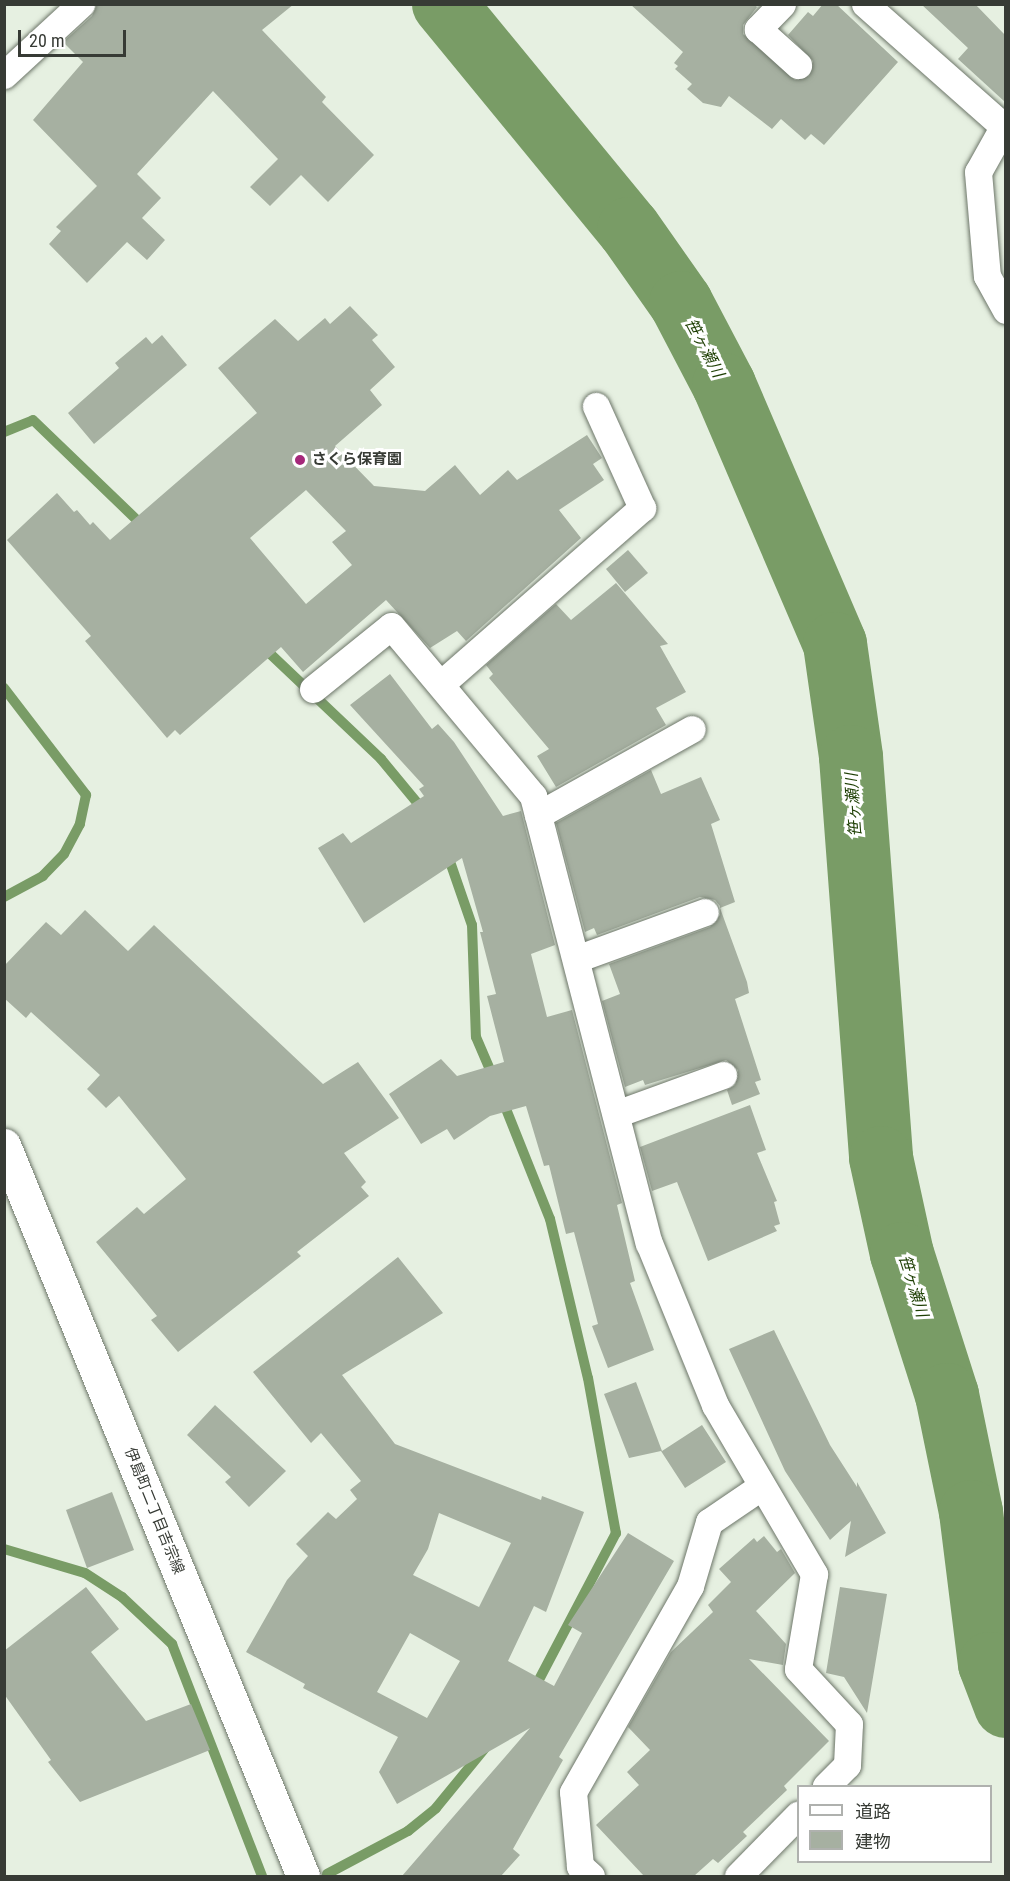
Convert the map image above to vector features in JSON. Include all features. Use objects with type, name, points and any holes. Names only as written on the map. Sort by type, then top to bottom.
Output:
[{"type":"street","points":[[4,75],[81,4]]},
{"type":"street","points":[[782,4],[758,29],[798,65]]},
{"type":"street","points":[[865,4],[1004,124],[978,172],[987,276],[1005,310]]},
{"type":"street","points":[[441,683],[642,508],[596,406]]},
{"type":"street","points":[[313,689],[391,626],[441,683],[533,796],[649,1243],[714,1405],[814,1574],[798,1669],[849,1724],[848,1765],[827,1785]]},
{"type":"street","points":[[538,816],[692,729]]},
{"type":"street","points":[[576,960],[705,912]]},
{"type":"street","points":[[616,1114],[723,1075]]},
{"type":"street","name":"伊島町二丁目吉宗線","points":[[4,1145],[303,1876]]},
{"type":"street","points":[[591,1876],[580,1866],[573,1792],[690,1586],[709,1522],[762,1486]]},
{"type":"street","points":[[738,1876],[797,1816]]},
{"type":"building","points":[[97,4],[294,4],[262,30],[326,97],[322,102],[374,155],[328,202],[301,175],[270,206],[250,187],[278,159],[213,91],[137,174],[161,198],[142,218],[165,240],[147,260],[127,242],[87,283],[49,244],[61,231],[56,227],[97,186],[33,120],[83,62],[63,42],[92,16]]},
{"type":"building","points":[[630,4],[754,4],[757,7],[743,25],[743,34],[795,80],[809,76],[813,61],[788,35],[808,12],[813,16],[823,4],[836,4],[898,62],[824,145],[811,134],[805,140],[781,119],[772,129],[729,96],[721,107],[703,103],[687,89],[692,84],[675,69],[678,66],[674,63],[683,52]]},
{"type":"building","points":[[921,4],[975,4],[1005,35],[1005,102],[958,59],[968,48]]},
{"type":"building","points":[[350,306],[378,335],[372,340],[395,367],[370,390],[382,405],[335,446],[374,486],[425,491],[455,465],[480,495],[508,470],[517,480],[587,435],[602,458],[593,464],[604,480],[559,510],[581,538],[466,641],[457,631],[430,648],[386,600],[303,672],[281,647],[180,735],[175,730],[167,738],[85,641],[91,636],[7,540],[57,493],[74,512],[77,510],[90,525],[93,522],[110,540],[257,413],[218,368],[275,319],[298,341],[325,318],[330,324]],"holes":[[[306,490],[346,531],[332,542],[352,565],[306,604],[250,538]]]},
{"type":"building","points":[[162,335],[187,365],[94,444],[68,413],[119,368],[115,363],[146,337],[152,344]]},
{"type":"building","points":[[628,550],[648,573],[625,592],[606,569]]},
{"type":"building","points":[[616,583],[668,644],[660,646],[686,692],[656,708],[666,725],[556,787],[537,756],[549,749],[489,678],[493,674],[486,665],[556,604],[571,620]]},
{"type":"building","points":[[390,674],[432,729],[438,724],[454,742],[503,816],[521,811],[555,945],[531,954],[547,1017],[572,1010],[622,1203],[617,1205],[635,1281],[630,1283],[654,1350],[608,1368],[592,1326],[598,1324],[574,1232],[566,1234],[549,1165],[544,1166],[526,1106],[490,1116],[454,1140],[447,1129],[421,1144],[389,1094],[441,1059],[457,1076],[504,1062],[487,996],[496,994],[480,932],[483,932],[462,858],[364,923],[318,848],[343,833],[351,843],[424,796],[419,789],[424,786],[350,705]]},
{"type":"building","points":[[651,770],[661,794],[701,777],[720,820],[711,824],[735,902],[720,908],[715,900],[700,897],[597,935],[594,928],[585,932],[556,823]]},
{"type":"building","points":[[720,908],[747,982],[749,993],[735,999],[761,1080],[755,1082],[760,1094],[732,1105],[727,1090],[735,1085],[738,1070],[726,1060],[645,1085],[643,1080],[625,1087],[602,1001],[620,994],[609,964],[710,927],[720,915]]},
{"type":"building","points":[[85,910],[128,951],[154,925],[323,1084],[358,1062],[399,1118],[344,1153],[366,1182],[361,1187],[369,1196],[297,1252],[301,1256],[178,1352],[151,1320],[157,1316],[96,1242],[137,1207],[144,1214],[186,1179],[119,1096],[106,1108],[87,1089],[100,1075],[31,1012],[26,1018],[4,998],[4,966],[46,922],[61,935]]},
{"type":"building","points":[[750,1105],[766,1150],[757,1153],[777,1201],[774,1202],[780,1224],[774,1226],[777,1231],[708,1261],[677,1182],[652,1191],[640,1147]]},
{"type":"building","points":[[398,1257],[443,1313],[342,1375],[395,1444],[541,1500],[542,1496],[584,1512],[546,1612],[534,1606],[508,1661],[554,1686],[582,1633],[568,1625],[628,1533],[674,1561],[559,1757],[563,1760],[513,1849],[520,1855],[501,1876],[402,1876],[530,1728],[397,1804],[379,1772],[398,1737],[303,1688],[305,1684],[246,1652],[287,1580],[308,1556],[296,1544],[328,1512],[336,1519],[357,1499],[350,1490],[361,1481],[321,1433],[311,1443],[253,1372]],"holes":[[[439,1513],[511,1543],[479,1607],[413,1575],[428,1549]],[[410,1633],[460,1661],[427,1718],[377,1692]]]},
{"type":"building","points":[[774,1330],[830,1445],[857,1487],[857,1482],[886,1533],[845,1557],[851,1521],[830,1540],[785,1471],[729,1349]]},
{"type":"building","points":[[636,1382],[662,1451],[702,1425],[726,1462],[685,1488],[661,1451],[629,1458],[604,1394]]},
{"type":"building","points":[[215,1405],[286,1471],[249,1507],[225,1482],[231,1477],[187,1435]]},
{"type":"building","points":[[112,1492],[134,1550],[87,1568],[66,1510]]},
{"type":"building","points":[[764,1536],[777,1552],[781,1549],[795,1573],[756,1611],[786,1644],[783,1665],[749,1659],[829,1741],[784,1786],[787,1790],[743,1832],[747,1836],[718,1863],[713,1859],[694,1876],[644,1876],[596,1825],[639,1785],[627,1772],[650,1750],[628,1727],[671,1652],[713,1612],[708,1605],[731,1582],[719,1569],[754,1538],[757,1542]]},
{"type":"building","points":[[86,1587],[119,1629],[91,1652],[146,1721],[191,1704],[210,1750],[80,1802],[48,1762],[51,1760],[4,1694],[4,1651]]},
{"type":"building","points":[[840,1587],[887,1594],[867,1713],[844,1677],[826,1673]]},
{"type":"waterway","name":"笹ヶ瀬川","points":[[444,4],[629,229],[681,303],[724,385],[835,644],[851,757],[881,1158],[902,1254],[947,1395],[971,1512],[990,1664],[1006,1706]]},
{"type":"waterway","points":[[4,432],[33,420],[144,527]]},
{"type":"waterway","points":[[263,647],[381,759],[424,811]]},
{"type":"waterway","points":[[4,688],[86,795],[80,824],[64,854],[43,876],[4,897]]},
{"type":"waterway","points":[[447,853],[472,925],[476,1037],[494,1079]]},
{"type":"waterway","points":[[502,1099],[550,1219],[588,1378],[616,1533],[534,1689]]},
{"type":"waterway","points":[[4,1549],[85,1573],[122,1597],[172,1644],[262,1876]]},
{"type":"waterway","points":[[327,1874],[408,1831],[436,1808],[486,1747]]},
{"type":"place","name":"さくら保育園","points":[[300,460]]}]
